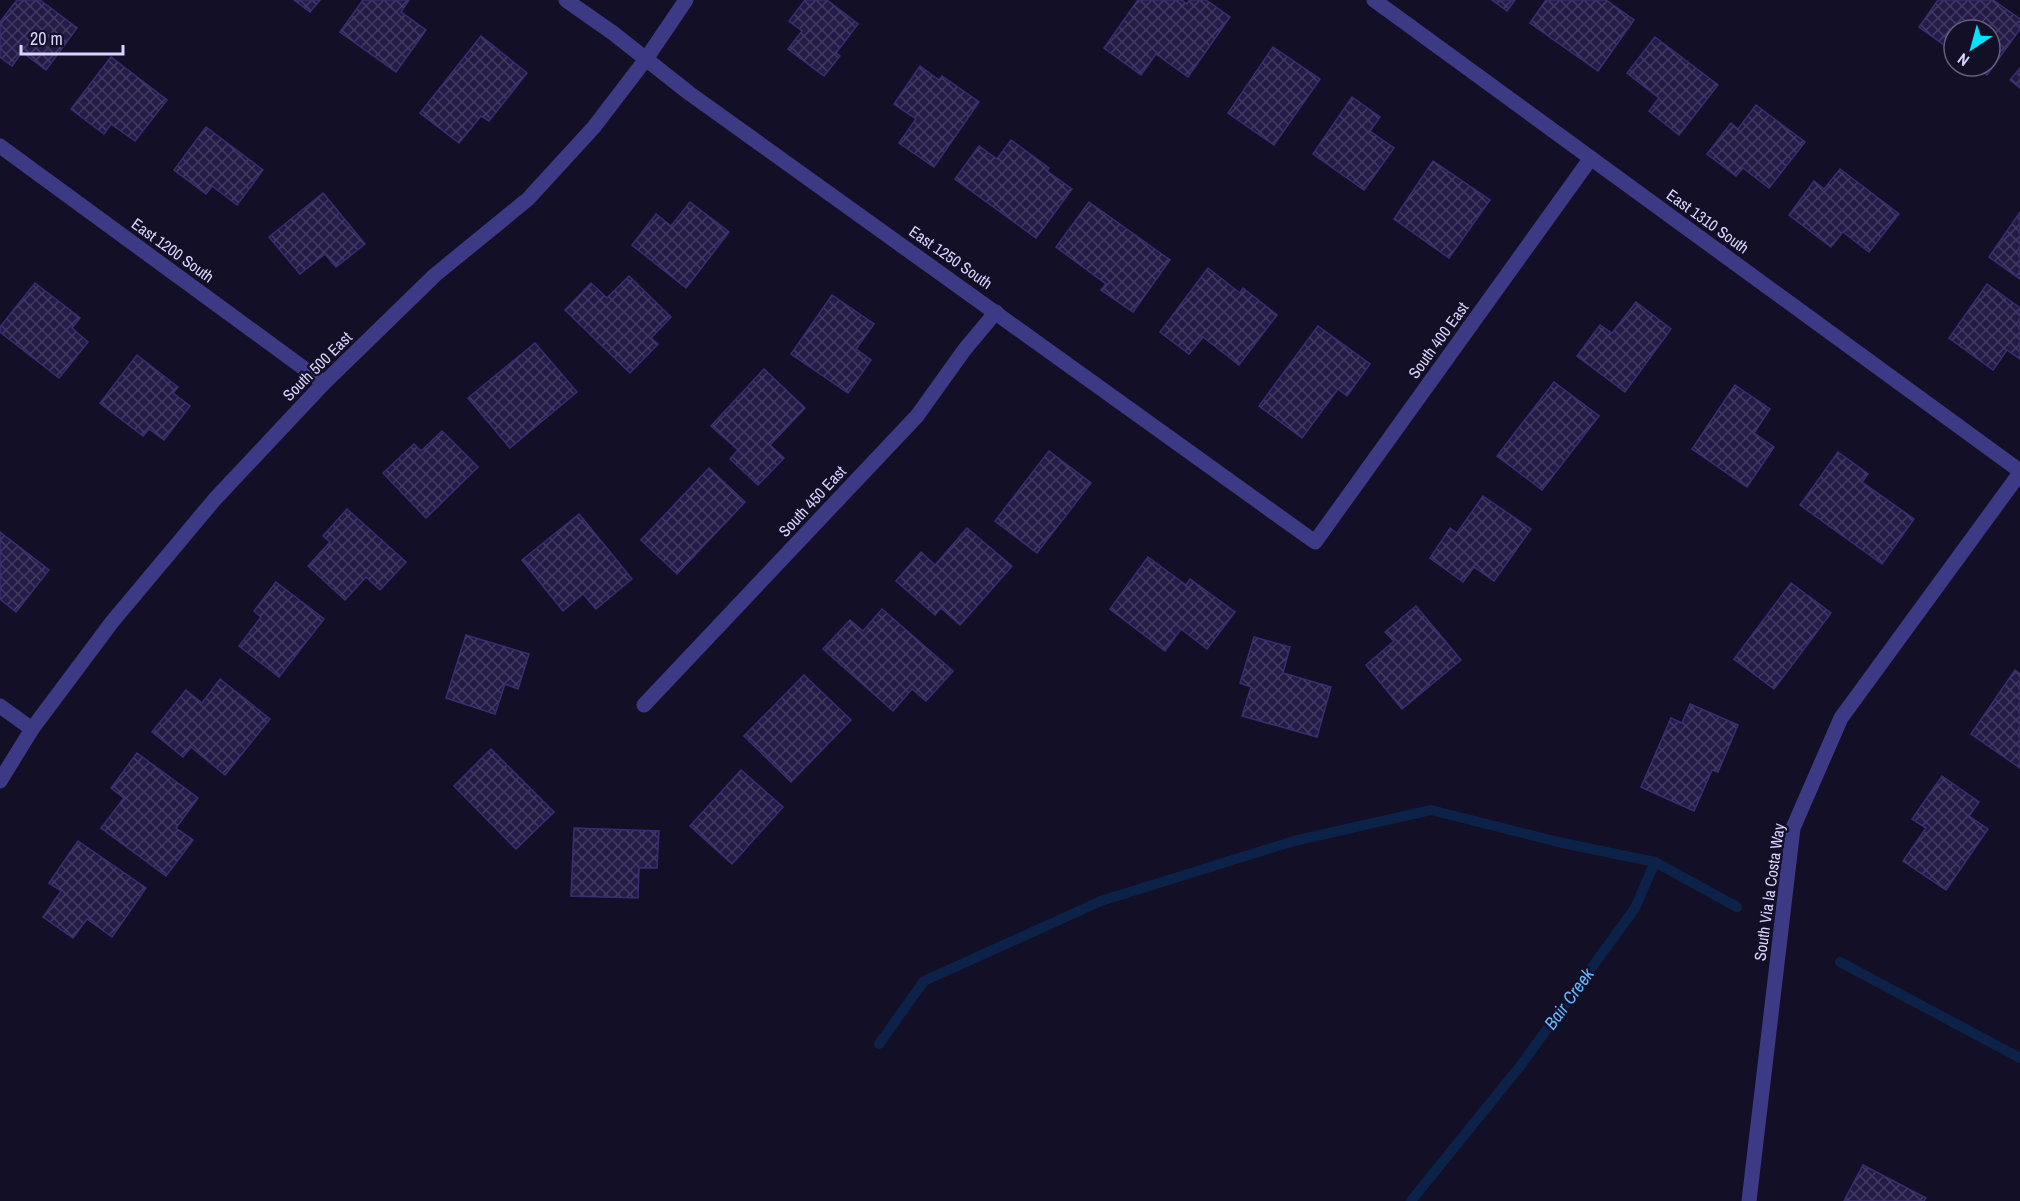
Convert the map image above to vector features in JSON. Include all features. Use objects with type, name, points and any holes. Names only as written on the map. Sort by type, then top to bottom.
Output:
[{"type":"street","name":"East 1250 South","points":[[566,0],[689,93],[1315,542]]},
{"type":"street","name":"South 500 East","points":[[0,782],[32,729],[112,622],[215,499],[324,383],[435,275],[528,199],[594,128],[646,59],[686,0]]},
{"type":"street","name":"East 1310 South","points":[[1374,0],[2020,472]]},
{"type":"street","name":"East 1200 South","points":[[0,146],[324,383]]},
{"type":"street","name":"South 400 East","points":[[1315,542],[1591,158]]},
{"type":"street","name":"South 450 East","points":[[644,705],[916,416],[965,349],[996,312]]},
{"type":"street","name":"South Via la Costa Way","points":[[1749,1201],[1793,828],[1841,718],[2020,472]]},
{"type":"street","points":[[0,706],[32,729]]},
{"type":"building","points":[[17,0],[40,0],[77,28],[46,70],[22,52],[12,66],[0,57],[0,22]]},
{"type":"building","points":[[294,0],[320,0],[310,12]]},
{"type":"building","points":[[363,0],[409,0],[401,12],[426,30],[396,72],[340,32]]},
{"type":"building","points":[[805,0],[827,0],[858,24],[836,53],[840,56],[824,76],[788,49],[802,31],[789,21]]},
{"type":"building","points":[[1138,0],[1182,0],[1187,4],[1189,0],[1206,0],[1230,17],[1188,77],[1156,54],[1141,75],[1104,48]]},
{"type":"building","points":[[1492,0],[1515,0],[1507,11]]},
{"type":"building","points":[[1546,0],[1606,0],[1634,20],[1598,71],[1530,23]]},
{"type":"building","points":[[1938,0],[1993,0],[2020,19],[2020,29],[2002,54],[2002,18],[1942,18],[1942,43],[1919,27]]},
{"type":"building","points":[[481,36],[527,73],[489,121],[481,116],[459,143],[420,113]]},
{"type":"building","points":[[1655,37],[1718,85],[1679,135],[1649,111],[1659,98],[1627,73]]},
{"type":"building","points":[[1273,47],[1320,79],[1274,145],[1228,113]]},
{"type":"building","points":[[111,57],[167,100],[135,141],[111,124],[104,134],[71,109]]},
{"type":"building","points":[[920,66],[939,80],[942,76],[979,102],[934,167],[899,143],[916,119],[894,104]]},
{"type":"building","points":[[2020,68],[2020,88],[2010,80]]},
{"type":"building","points":[[1352,97],[1380,117],[1370,131],[1394,148],[1364,190],[1313,154]]},
{"type":"building","points":[[1756,105],[1805,142],[1769,188],[1743,168],[1736,176],[1707,154],[1731,123],[1738,129]]},
{"type":"building","points":[[206,127],[263,170],[237,205],[212,186],[206,194],[174,170]]},
{"type":"building","points":[[1011,140],[1049,168],[1047,171],[1072,189],[1036,238],[955,179],[979,146],[997,159]]},
{"type":"building","points":[[1433,161],[1490,200],[1449,258],[1394,219]]},
{"type":"building","points":[[1840,169],[1899,214],[1869,252],[1843,232],[1831,247],[1789,215],[1814,181],[1824,189]]},
{"type":"building","points":[[323,193],[365,244],[336,267],[325,254],[300,274],[269,237]]},
{"type":"building","points":[[690,202],[729,232],[686,288],[632,245],[656,214],[671,226]]},
{"type":"building","points":[[1089,202],[1170,260],[1133,312],[1101,290],[1106,284],[1056,247]]},
{"type":"building","points":[[2020,212],[2020,279],[1989,257]]},
{"type":"building","points":[[1208,268],[1240,293],[1243,288],[1277,315],[1239,365],[1203,337],[1189,354],[1160,332]]},
{"type":"building","points":[[629,276],[671,317],[651,338],[658,344],[630,373],[565,310],[591,283],[607,298]]},
{"type":"building","points":[[35,283],[80,318],[72,328],[88,342],[59,378],[0,332],[0,327]]},
{"type":"building","points":[[1987,284],[2020,308],[2020,359],[2007,350],[1993,370],[1949,338]]},
{"type":"building","points":[[832,295],[874,324],[856,349],[871,360],[848,393],[791,354]]},
{"type":"building","points":[[1636,302],[1671,329],[1625,392],[1577,356],[1600,325],[1612,333]]},
{"type":"building","points":[[1318,326],[1370,364],[1347,396],[1338,389],[1302,438],[1259,406]]},
{"type":"building","points":[[535,343],[577,392],[510,448],[468,398]]},
{"type":"building","points":[[137,355],[178,387],[173,393],[190,406],[164,440],[149,429],[143,436],[100,403]]},
{"type":"building","points":[[764,369],[805,408],[770,445],[784,458],[758,485],[730,459],[738,450],[711,426]]},
{"type":"building","points":[[1554,382],[1599,416],[1542,490],[1497,456]]},
{"type":"building","points":[[1735,385],[1770,409],[1754,433],[1774,447],[1747,487],[1692,449]]},
{"type":"building","points":[[442,431],[478,467],[426,518],[383,473],[414,444],[421,451]]},
{"type":"building","points":[[1049,451],[1091,483],[1037,553],[995,521]]},
{"type":"building","points":[[1838,452],[1868,474],[1862,482],[1914,519],[1882,564],[1800,505]]},
{"type":"building","points":[[709,468],[745,502],[677,574],[641,540]]},
{"type":"building","points":[[1483,496],[1531,529],[1494,581],[1474,567],[1463,582],[1430,558],[1450,528],[1457,533]]},
{"type":"building","points":[[347,509],[406,562],[380,590],[366,577],[345,600],[308,566],[330,542],[323,536]]},
{"type":"building","points":[[579,514],[632,579],[596,609],[583,594],[563,611],[522,560]]},
{"type":"building","points":[[967,528],[1012,566],[960,625],[941,608],[935,615],[896,581],[921,552],[935,565]]},
{"type":"building","points":[[0,532],[49,570],[16,612],[0,599]]},
{"type":"building","points":[[1148,557],[1186,585],[1190,579],[1235,612],[1207,649],[1181,629],[1165,651],[1110,609]]},
{"type":"building","points":[[276,582],[324,619],[279,677],[239,646],[261,617],[254,611]]},
{"type":"building","points":[[1791,583],[1831,613],[1774,689],[1734,659]]},
{"type":"building","points":[[1416,606],[1461,660],[1402,709],[1366,665],[1394,641],[1385,632]]},
{"type":"building","points":[[882,609],[953,671],[926,701],[912,689],[893,711],[823,649],[850,620],[863,631]]},
{"type":"building","points":[[466,635],[529,654],[518,689],[505,684],[495,714],[446,698]]},
{"type":"building","points":[[1254,637],[1290,647],[1283,673],[1331,687],[1317,737],[1242,716],[1251,687],[1240,683]]},
{"type":"building","points":[[2015,670],[2020,674],[2020,768],[1971,734]]},
{"type":"building","points":[[804,675],[851,720],[791,782],[744,736]]},
{"type":"building","points":[[220,679],[270,719],[225,775],[191,747],[183,757],[152,732],[186,690],[202,703]]},
{"type":"building","points":[[1690,704],[1738,725],[1718,772],[1712,770],[1694,811],[1641,787],[1671,718],[1682,723]]},
{"type":"building","points":[[491,749],[554,812],[516,849],[454,786]]},
{"type":"building","points":[[137,753],[198,798],[176,828],[193,840],[166,876],[101,828],[124,798],[111,788]]},
{"type":"building","points":[[741,770],[783,807],[732,864],[690,826]]},
{"type":"building","points":[[1942,776],[1979,802],[1969,816],[1988,829],[1946,890],[1903,861],[1926,828],[1912,819]]},
{"type":"building","points":[[574,828],[659,831],[657,868],[639,868],[638,898],[571,896]]},
{"type":"building","points":[[78,841],[146,888],[112,937],[87,919],[73,938],[43,917],[61,891],[49,883]]},
{"type":"building","points":[[1863,1165],[1926,1198],[1924,1201],[1844,1201]]},
{"type":"waterway","points":[[879,1044],[924,981],[1101,901],[1294,841],[1431,810],[1558,842],[1655,862]]},
{"type":"waterway","name":"Bair Creek","points":[[1411,1201],[1521,1065],[1635,908],[1655,862],[1737,907]]},
{"type":"waterway","name":"Bair Creek","points":[[1840,962],[2020,1058]]}]
